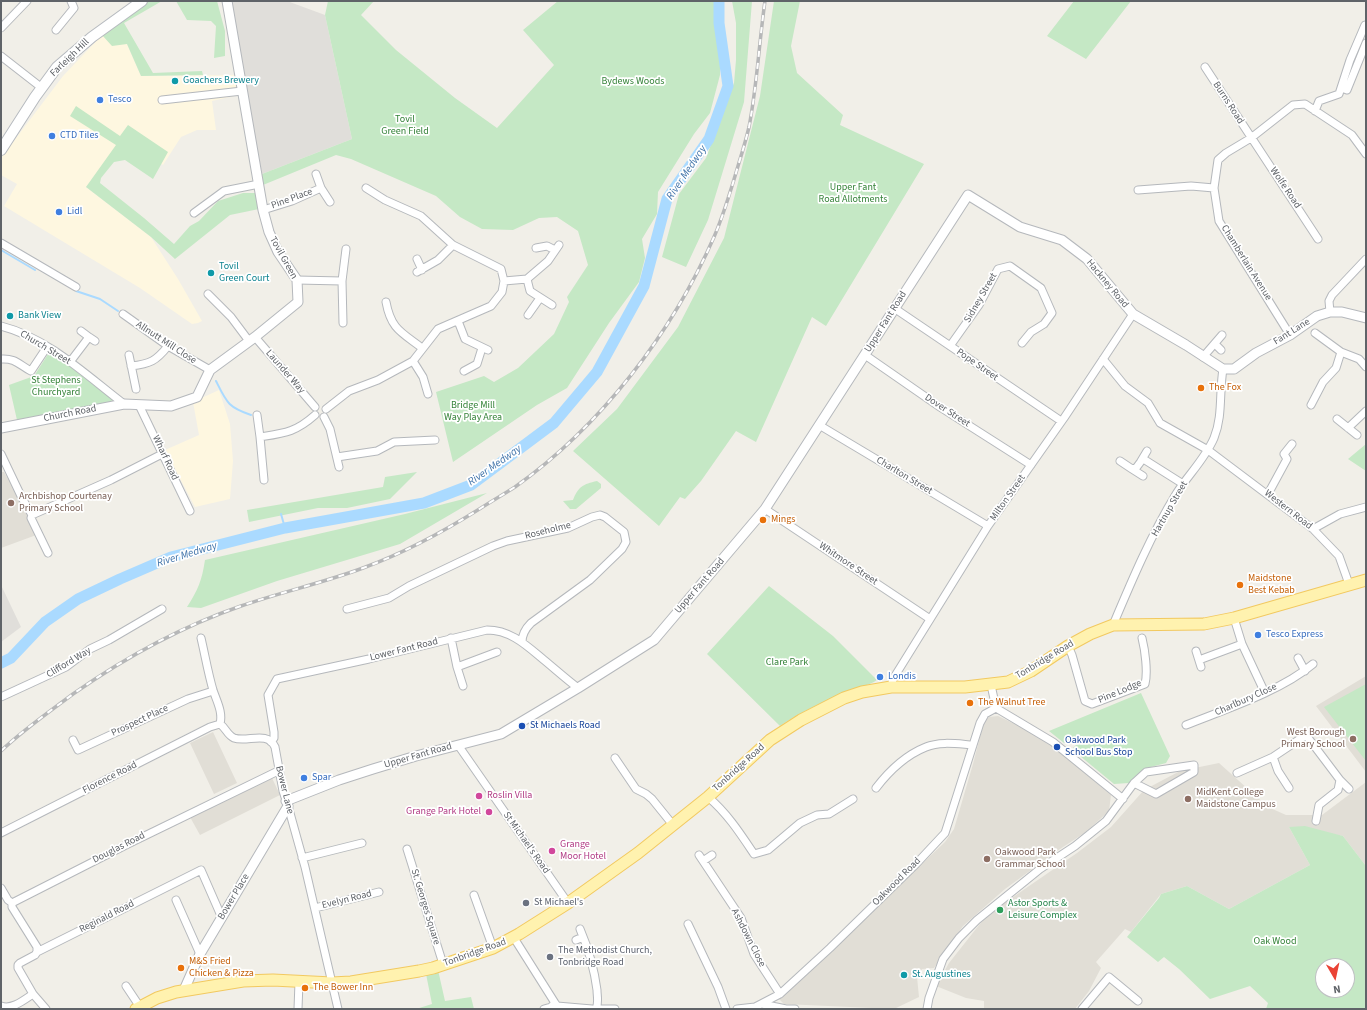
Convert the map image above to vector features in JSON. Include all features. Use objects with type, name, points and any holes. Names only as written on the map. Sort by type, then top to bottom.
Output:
[{"type":"main road","name":"Farleigh Hill","points":[[1,150],[57,67],[75,50],[142,1]]},
{"type":"main road","name":"Tonbridge Road","points":[[138,1008],[157,998],[184,990],[243,981],[273,980],[332,983],[351,982],[419,971],[493,948],[514,938],[638,853],[708,797],[770,740],[801,720],[844,698],[862,692],[891,687],[965,687],[1008,682],[1025,674],[1068,646],[1090,634],[1113,625],[1204,624],[1234,618],[1366,580]]},
{"type":"street","points":[[1,28],[27,1]]},
{"type":"street","points":[[56,30],[74,8],[71,1]]},
{"type":"street","name":"Tovil Green","points":[[227,1],[263,210],[269,232],[278,252],[297,280],[298,302],[252,339]]},
{"type":"street","points":[[1315,111],[1319,101],[1339,94],[1350,60],[1366,25]]},
{"type":"street","points":[[1342,88],[1347,90],[1358,66],[1366,43]]},
{"type":"street","points":[[1,56],[42,88]]},
{"type":"street","points":[[1350,60],[1358,66]]},
{"type":"street","name":"Burns Road","points":[[1204,67],[1251,138]]},
{"type":"street","points":[[162,100],[242,91]]},
{"type":"street","name":"Chamberlain Avenue","points":[[1290,335],[1219,221],[1214,188],[1218,160],[1226,153],[1251,138],[1293,105],[1305,104],[1352,135],[1366,154]]},
{"type":"street","name":"Wolfe Road","points":[[1251,138],[1318,239]]},
{"type":"street","name":"Pine Place","points":[[316,174],[321,188],[330,202]]},
{"type":"street","points":[[194,213],[224,191],[258,184]]},
{"type":"street","points":[[1138,190],[1191,186],[1214,188]]},
{"type":"street","name":"Pine Place","points":[[263,210],[292,201],[321,188]]},
{"type":"street","points":[[326,409],[349,391],[378,380],[413,361],[438,330],[491,306],[502,292],[504,281],[501,269],[453,245],[421,216],[385,200],[366,188]]},
{"type":"street","name":"Upper Fant Road","points":[[287,804],[339,780],[501,734],[654,640],[765,509],[968,195]]},
{"type":"street","name":"Hackney Road","points":[[968,195],[1020,227],[1062,240],[1087,259],[1133,314],[1186,345],[1223,370]]},
{"type":"street","points":[[1,243],[76,287]]},
{"type":"street","points":[[417,259],[420,271],[438,260],[453,245]]},
{"type":"street","points":[[504,281],[527,279],[548,261],[557,248],[547,246],[536,248]]},
{"type":"street","points":[[343,323],[342,281],[346,249]]},
{"type":"street","points":[[1330,312],[1329,300],[1366,259]]},
{"type":"street","name":"Sidney Street","points":[[950,346],[979,305],[998,269],[1010,266],[1041,288],[1052,313],[1044,324],[1031,332],[1022,343]]},
{"type":"street","points":[[527,279],[530,291],[552,305]]},
{"type":"street","points":[[297,280],[342,281]]},
{"type":"street","name":"Launder Way","points":[[208,294],[315,407]]},
{"type":"street","points":[[528,315],[540,298]]},
{"type":"street","points":[[386,302],[388,315],[396,328],[422,348]]},
{"type":"street","name":"Pope Street","points":[[894,308],[1062,421]]},
{"type":"street","name":"Fant Lane","points":[[1223,370],[1234,369],[1256,353],[1290,335],[1318,316],[1330,312],[1342,312],[1366,318]]},
{"type":"street","name":"Allnutt Mill Close","points":[[123,314],[168,346],[210,370]]},
{"type":"street","name":"Milton Street","points":[[891,687],[893,679],[988,526],[1062,421],[1133,314]]},
{"type":"street","points":[[458,321],[465,339],[485,349],[477,364],[464,371]]},
{"type":"street","name":"Church Street","points":[[1,326],[25,334],[47,347],[70,362],[124,404]]},
{"type":"street","points":[[81,331],[95,341]]},
{"type":"street","points":[[1315,333],[1341,352],[1359,359],[1366,367]]},
{"type":"street","points":[[1203,357],[1222,335]]},
{"type":"street","points":[[70,362],[89,337]]},
{"type":"street","points":[[210,370],[252,339]]},
{"type":"street","points":[[1215,344],[1220,350]]},
{"type":"street","points":[[131,366],[143,364],[158,358],[168,346]]},
{"type":"street","points":[[1,359],[16,360],[31,371],[47,347]]},
{"type":"street","points":[[1311,405],[1323,382],[1336,368],[1341,352]]},
{"type":"street","points":[[129,355],[136,389]]},
{"type":"street","name":"Dover Street","points":[[865,355],[940,407],[1031,465]]},
{"type":"street","name":"Western Road","points":[[1103,359],[1125,386],[1148,403],[1160,423],[1208,450],[1313,529],[1339,556],[1349,584]]},
{"type":"street","points":[[413,361],[423,378],[428,394]]},
{"type":"street","name":"Church Road","points":[[1,428],[124,404],[171,406],[197,397],[210,370]]},
{"type":"street","name":"Hartnup Street","points":[[1113,625],[1139,564],[1176,493],[1208,450],[1214,438],[1219,422],[1223,370]]},
{"type":"street","name":"Wharf Road","points":[[139,405],[190,511]]},
{"type":"street","points":[[260,436],[286,433],[303,425],[314,415],[315,407],[321,405],[326,409]]},
{"type":"street","points":[[324,417],[327,413],[326,409]]},
{"type":"street","points":[[1348,428],[1366,411]]},
{"type":"street","points":[[257,415],[264,480]]},
{"type":"street","points":[[314,415],[320,418],[324,417]]},
{"type":"street","points":[[324,417],[330,429],[339,467]]},
{"type":"street","points":[[1337,419],[1358,435]]},
{"type":"street","name":"Charlton Street","points":[[819,425],[988,526]]},
{"type":"street","points":[[337,457],[377,451],[394,442],[435,440]]},
{"type":"street","points":[[1268,494],[1287,459],[1284,454],[1292,444]]},
{"type":"street","points":[[1132,469],[1136,468],[1147,451]]},
{"type":"street","points":[[1,454],[22,498],[32,515],[31,518],[48,552]]},
{"type":"street","points":[[32,515],[111,480],[162,454]]},
{"type":"street","points":[[1141,461],[1146,460],[1183,484]]},
{"type":"street","points":[[1120,462],[1143,476]]},
{"type":"street","points":[[1313,529],[1340,514],[1366,507]]},
{"type":"street","name":"Whitmore Street","points":[[765,509],[930,619]]},
{"type":"street","name":"Roseholme","points":[[347,609],[390,598],[409,586],[493,546],[507,541],[568,528],[592,517],[600,515],[606,516],[624,532],[626,542],[622,549],[590,580],[531,623],[525,630],[522,642]]},
{"type":"street","name":"Clifford Way","points":[[1,698],[66,667],[90,649],[136,625],[162,609]]},
{"type":"street","points":[[1234,618],[1242,644],[1265,693]]},
{"type":"street","name":"Lower Fant Road","points":[[271,742],[274,738],[274,732],[268,695],[277,679],[369,659],[487,630],[512,636],[522,642],[578,688]]},
{"type":"street","points":[[201,638],[213,691],[220,708],[220,724],[234,738],[266,739],[271,742]]},
{"type":"street","points":[[451,638],[457,667],[463,686]]},
{"type":"street","name":"Pine Lodge","points":[[1068,646],[1085,701],[1092,704],[1145,684],[1147,676],[1145,650],[1142,638]]},
{"type":"street","points":[[1196,651],[1200,664],[1242,644]]},
{"type":"street","points":[[457,667],[497,652]]},
{"type":"street","points":[[1298,658],[1305,671]]},
{"type":"street","name":"Charlbury Close","points":[[1186,725],[1265,693],[1305,671],[1313,664]]},
{"type":"street","points":[[991,685],[996,708],[1054,742],[1123,799]]},
{"type":"street","name":"Prospect Place","points":[[73,740],[78,750],[188,699],[213,691]]},
{"type":"street","name":"Oakwood Road","points":[[737,1009],[755,1007],[780,994],[830,948],[916,864],[945,833],[980,722],[986,714],[996,708]]},
{"type":"street","name":"Florence Road","points":[[1,833],[210,727],[220,724]]},
{"type":"street","points":[[1238,773],[1272,757],[1306,735],[1348,790]]},
{"type":"street","name":"Bower Lane","points":[[271,742],[275,747],[278,771],[315,908],[338,1009]]},
{"type":"street","points":[[876,788],[887,774],[901,762],[927,747],[946,743],[973,745]]},
{"type":"street","name":"St Michael's Road","points":[[458,745],[568,902]]},
{"type":"street","points":[[1272,757],[1278,772],[1289,788]]},
{"type":"street","points":[[615,758],[636,789],[652,799],[673,825]]},
{"type":"street","points":[[927,1009],[929,998],[942,959],[959,938],[977,920],[1040,869],[1075,846],[1106,822],[1134,783],[1146,772],[1194,765],[1194,772],[1156,794],[1134,783]]},
{"type":"street","points":[[880,770],[887,774]]},
{"type":"street","name":"Douglas Road","points":[[12,903],[128,844],[278,771]]},
{"type":"street","points":[[1316,821],[1319,805],[1338,790],[1340,780]]},
{"type":"street","points":[[708,797],[732,820],[754,854],[768,850],[800,823],[817,815],[829,814],[853,799]]},
{"type":"street","name":"Bower Place","points":[[184,990],[200,954],[287,804]]},
{"type":"street","points":[[302,858],[362,843]]},
{"type":"street","name":"St. Georges Square","points":[[407,849],[443,964]]},
{"type":"street","name":"Ashdown Close","points":[[712,855],[701,858],[740,918],[754,954],[780,994]]},
{"type":"street","name":"Reginald Road","points":[[34,994],[18,968],[20,963],[36,955],[37,952],[201,870],[222,918]]},
{"type":"street","points":[[1,888],[8,900],[12,903],[12,907],[36,947],[37,952]]},
{"type":"street","name":"Evelyn Road","points":[[315,908],[379,892]]},
{"type":"street","points":[[474,894],[493,948]]},
{"type":"street","points":[[176,900],[200,954]]},
{"type":"street","points":[[688,924],[718,987],[726,1009]]},
{"type":"street","points":[[580,928],[592,961],[598,1005],[596,1009]]},
{"type":"street","points":[[576,940],[583,937]]},
{"type":"street","points":[[514,938],[557,1006],[592,1009]]},
{"type":"street","points":[[1082,1009],[1109,977],[1138,1001]]},
{"type":"street","points":[[298,1009],[299,982]]},
{"type":"street","points":[[126,986],[138,1008]]},
{"type":"street","points":[[1,1006],[12,1008],[34,994],[46,1009]]},
{"type":"street","points":[[544,1009],[551,1007],[555,1003]]},
{"type":"street","points":[[762,1004],[786,1009],[795,1009]]},
{"type":"street","points":[[600,1009],[615,1009]]},
{"type":"shaded area","points":[[229,1],[287,1],[325,15],[352,139],[262,174]]},
{"type":"shaded area","points":[[102,35],[127,44],[141,76],[235,75],[239,95],[212,101],[216,130],[197,130],[181,137],[163,165],[125,140],[86,187],[151,237],[178,279],[202,321],[198,323],[192,324],[140,288],[4,206],[17,184],[1,175],[1,158],[63,76]]},
{"type":"shaded area","points":[[219,390],[230,424],[233,461],[230,499],[195,507],[165,450],[199,435],[193,402]]},
{"type":"shaded area","name":"Archbishop Courtenay Primary School","points":[[1,472],[4,472],[39,534],[1,548]]},
{"type":"shaded area","points":[[1,585],[21,627],[1,642]]},
{"type":"shaded area","name":"West Borough Primary School","points":[[1366,676],[1366,772],[1316,706]]},
{"type":"shaded area","name":"Oakwood Park Grammar School","points":[[998,716],[1019,726],[1053,746],[1111,795],[1109,811],[1086,832],[1005,889],[963,926],[934,968],[922,969],[917,977],[919,997],[894,1009],[784,1004],[779,999],[782,995],[855,929],[945,842],[954,829],[984,721],[989,717]]},
{"type":"shaded area","points":[[213,732],[237,783],[214,794],[190,743]]},
{"type":"shaded area","points":[[1219,763],[1268,807],[1286,815],[1322,815],[1366,782],[1366,866],[1343,836],[1289,827],[1310,865],[1229,909],[1187,886],[1161,894],[1131,932],[1125,929],[1096,962],[1101,968],[1089,991],[1075,1009],[984,1009],[984,1001],[966,998],[936,986],[949,963],[987,915],[1077,853],[1111,827],[1144,790],[1180,771]]},
{"type":"shaded area","points":[[272,778],[280,795],[200,835],[190,817]]},
{"type":"green space","points":[[147,1],[162,1],[124,23],[153,73],[202,71],[203,75],[141,76],[127,44],[112,46],[102,35]]},
{"type":"green space","points":[[176,1],[217,1],[225,31],[225,56],[214,58],[216,26],[211,21],[187,20]]},
{"type":"green space","name":"Bydews Woods","points":[[328,1],[374,1],[361,15],[396,50],[455,98],[497,128],[554,65],[523,30],[558,1],[714,1],[715,25],[720,54],[720,75],[710,113],[694,134],[658,192],[657,214],[642,239],[645,258],[639,282],[609,323],[567,388],[537,405],[453,462],[436,392],[484,376],[494,382],[518,368],[554,334],[569,302],[567,297],[588,265],[578,231],[557,217],[539,218],[513,230],[482,229],[460,217],[436,196],[351,159],[336,155],[263,185],[262,174],[352,139],[325,15]]},
{"type":"green space","points":[[732,1],[752,1],[744,102],[708,220],[686,267],[662,257],[679,194],[706,158],[734,83],[736,60],[736,23]]},
{"type":"green space","name":"Upper Fant Road Allotments","points":[[774,1],[800,1],[791,46],[797,73],[843,115],[840,125],[924,164],[826,326],[812,317],[756,442],[736,431],[701,481],[685,499],[680,497],[659,526],[573,451],[617,409],[678,327],[724,238],[760,96]]},
{"type":"green space","points":[[1074,1],[1131,1],[1086,59],[1047,36]]},
{"type":"green space","points":[[76,106],[120,136],[128,125],[168,152],[153,179],[125,160],[114,162],[101,178],[100,183],[174,244],[190,226],[199,221],[218,201],[243,193],[256,193],[259,209],[230,215],[175,259],[151,237],[86,187],[116,145],[70,116]]},
{"type":"green space","name":"St Stephens Churchyard","points":[[50,351],[113,400],[110,402],[17,420],[9,385],[34,376]]},
{"type":"green space","points":[[1366,444],[1366,471],[1348,459]]},
{"type":"green space","points":[[417,472],[390,499],[347,508],[318,508],[249,522],[247,510],[383,487],[385,477]]},
{"type":"green space","points":[[597,481],[601,484],[601,488],[576,509],[570,509],[563,501],[573,500],[579,489],[588,483]]},
{"type":"green space","points":[[487,493],[400,544],[277,581],[201,608],[187,607],[199,585],[205,560],[405,514]]},
{"type":"green space","name":"Clare Park","points":[[769,586],[833,636],[877,680],[871,684],[854,689],[824,702],[797,715],[780,726],[707,654]]},
{"type":"green space","name":"West Borough Primary School","points":[[1366,684],[1366,761],[1324,707]]},
{"type":"green space","points":[[1141,693],[1170,756],[1166,763],[1147,768],[1129,783],[1114,784],[1074,751],[1073,748],[1077,744],[1076,740],[1064,743],[1049,731]]},
{"type":"green space","name":"Oak Wood","points":[[1305,826],[1343,836],[1366,866],[1366,1009],[1266,1009],[1268,1003],[1250,986],[1210,999],[1179,969],[1164,957],[1158,962],[1127,937],[1161,894],[1187,886],[1229,909],[1310,865],[1289,827]]},
{"type":"green space","points":[[438,970],[445,1001],[471,997],[474,1009],[416,1009],[432,1004],[426,974]]},
{"type":"waterway","name":"River Medway","points":[[1,663],[11,658],[45,622],[78,599],[120,579],[171,557],[285,528],[424,503],[471,485],[554,423],[597,372],[644,286],[667,199],[709,139],[728,86],[719,23],[719,1]]},
{"type":"waterway","points":[[1,250],[35,270]]},
{"type":"waterway","points":[[76,291],[100,299],[118,311]]},
{"type":"waterway","points":[[216,381],[226,399],[233,407],[251,415]]},
{"type":"waterway","points":[[281,514],[285,528]]},
{"type":"railway","points":[[1,751],[27,728],[73,694],[133,655],[175,633],[218,614],[348,573],[408,549],[452,525],[515,487],[547,463],[576,436],[605,406],[631,375],[655,342],[697,273],[714,237],[730,193],[749,127],[765,1]]},
{"type":"place","name":"Goachers Brewery","points":[[175,81]]},
{"type":"place","name":"Tesco","points":[[100,100]]},
{"type":"place","name":"CTD Tiles","points":[[52,136]]},
{"type":"place","name":"Lidl","points":[[59,212]]},
{"type":"place","name":"Tovil Green Court","points":[[211,273]]},
{"type":"place","name":"Bank View","points":[[10,316]]},
{"type":"place","name":"The Fox","points":[[1201,388]]},
{"type":"place","name":"Archbishop Courtenay Primary School","points":[[11,503]]},
{"type":"place","name":"Mings","points":[[763,520]]},
{"type":"place","name":"Maidstone Best Kebab","points":[[1240,585]]},
{"type":"place","name":"Tesco Express","points":[[1258,635]]},
{"type":"place","name":"Londis","points":[[880,677]]},
{"type":"place","name":"The Walnut Tree","points":[[970,703]]},
{"type":"place","name":"St Michaels Road","points":[[522,726]]},
{"type":"place","name":"West Borough Primary School","points":[[1353,739]]},
{"type":"place","name":"Oakwood Park School Bus Stop","points":[[1057,747]]},
{"type":"place","name":"Spar","points":[[304,778]]},
{"type":"place","name":"Roslin Villa","points":[[479,796]]},
{"type":"place","name":"MidKent College Maidstone Campus","points":[[1188,799]]},
{"type":"place","name":"Grange Park Hotel","points":[[489,812]]},
{"type":"place","name":"Grange Moor Hotel","points":[[552,851]]},
{"type":"place","name":"Oakwood Park Grammar School","points":[[987,859]]},
{"type":"place","name":"St Michael's","points":[[526,903]]},
{"type":"place","name":"Astor Sports & Leisure Complex","points":[[1000,910]]},
{"type":"place","name":"The Methodist Church, Tonbridge Road","points":[[550,957]]},
{"type":"place","name":"M&S Fried Chicken & Pizza","points":[[181,968]]},
{"type":"place","name":"St. Augustines","points":[[904,975]]},
{"type":"place","name":"The Bower Inn","points":[[305,988]]},
{"type":"park label","name":"Tovil Green Field","points":[[405,126]]},
{"type":"park label","name":"Bridge Mill Way Play Area","points":[[473,412]]}]
